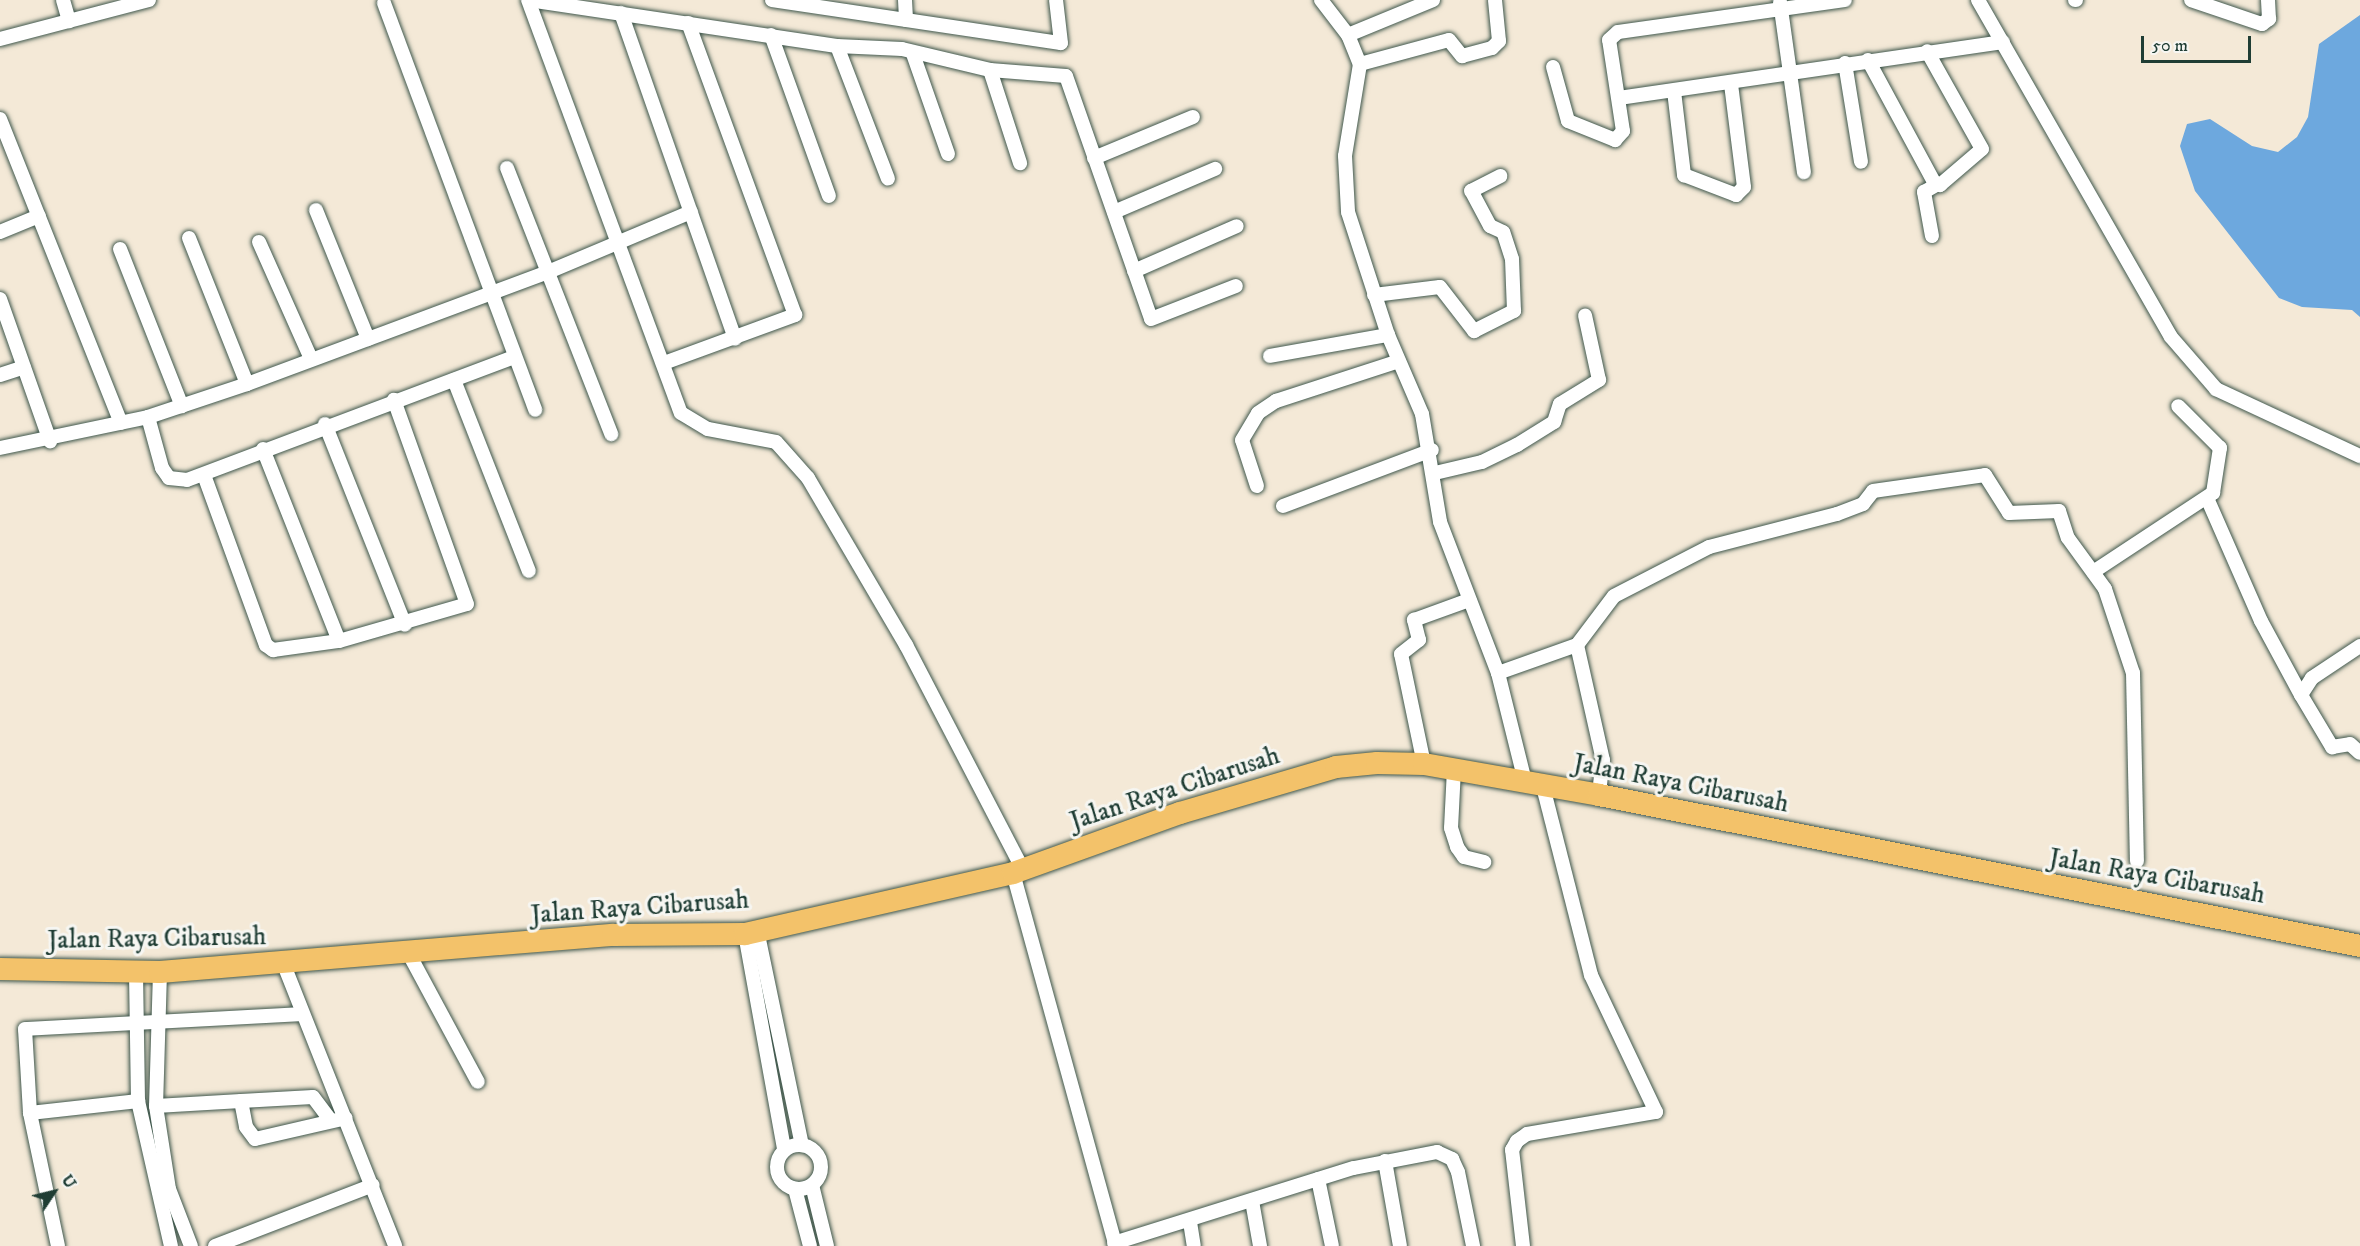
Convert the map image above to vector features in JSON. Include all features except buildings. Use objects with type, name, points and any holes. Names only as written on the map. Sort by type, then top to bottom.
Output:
[{"type":"main road","name":"Jalan Raya Cibarusah","points":[[0,969],[160,972],[284,965],[613,935],[751,932],[1018,871],[1180,813],[1336,767],[1424,764],[1599,795],[2360,946]]},
{"type":"street","points":[[63,0],[69,21]]},
{"type":"street","points":[[0,37],[69,21],[103,6],[149,0]]},
{"type":"street","points":[[1236,286],[1151,319],[1066,76],[990,70],[913,54],[902,49],[837,46],[529,0],[681,413],[691,422],[776,442],[808,478],[906,645],[1018,871],[1115,1244],[1190,1222],[1318,1179],[1385,1161],[1437,1152],[1452,1159],[1473,1246]]},
{"type":"street","points":[[772,0],[843,5],[906,20],[1061,43],[1056,0]]},
{"type":"street","points":[[905,0],[906,20]]},
{"type":"street","points":[[1321,0],[1348,35],[1360,64],[1345,187],[1374,295],[1432,450],[1440,522],[1498,674],[1534,783],[1591,975],[1656,1112],[1527,1134],[1517,1141],[1512,1150],[1523,1246]]},
{"type":"street","points":[[1348,35],[1433,0]]},
{"type":"street","points":[[1360,64],[1449,40],[1462,56],[1492,48],[1498,41],[1496,0]]},
{"type":"street","points":[[1553,67],[1564,112],[1580,130],[1615,140],[1623,131],[1610,40],[1618,32],[1780,5],[1845,0]]},
{"type":"street","points":[[1978,0],[2171,337],[2216,389],[2360,456]]},
{"type":"street","points":[[2191,0],[2209,2],[2262,24],[2269,19],[2268,0]]},
{"type":"street","points":[[384,3],[512,358],[535,410]]},
{"type":"street","points":[[1780,5],[1804,172]]},
{"type":"street","points":[[621,13],[735,339]]},
{"type":"street","points":[[664,363],[787,322],[795,306],[688,23]]},
{"type":"street","points":[[771,35],[829,196]]},
{"type":"street","points":[[1619,98],[1731,84],[1790,71],[2002,42]]},
{"type":"street","points":[[837,46],[888,179]]},
{"type":"street","points":[[1927,51],[1982,149],[1924,192],[1932,236]]},
{"type":"street","points":[[913,54],[948,154]]},
{"type":"street","points":[[1868,60],[1936,185]]},
{"type":"street","points":[[1845,63],[1860,162]]},
{"type":"street","points":[[990,70],[1020,163]]},
{"type":"street","points":[[1674,91],[1684,175],[1736,195],[1744,187],[1731,84]]},
{"type":"street","points":[[1094,158],[1193,117]]},
{"type":"street","points":[[0,119],[121,423]]},
{"type":"street","points":[[507,168],[611,434]]},
{"type":"street","points":[[1114,212],[1215,169]]},
{"type":"street","points":[[1374,295],[1440,287],[1474,331],[1514,311],[1512,259],[1503,232],[1490,225],[1471,191],[1500,176]]},
{"type":"street","points":[[316,210],[368,339]]},
{"type":"street","points":[[0,448],[50,441],[148,417],[247,384],[618,245],[691,212]]},
{"type":"street","points":[[0,232],[39,216]]},
{"type":"street","points":[[1134,271],[1237,226]]},
{"type":"street","points":[[189,238],[247,384]]},
{"type":"street","points":[[259,242],[311,359]]},
{"type":"street","points":[[120,249],[182,406]]},
{"type":"street","points":[[1,303],[50,441]]},
{"type":"street","points":[[1435,473],[1482,462],[1517,445],[1554,422],[1560,404],[1599,380],[1585,315]]},
{"type":"street","points":[[1270,356],[1388,335]]},
{"type":"street","points":[[148,417],[169,478],[204,475],[325,424],[512,358]]},
{"type":"street","points":[[1257,486],[1242,440],[1257,413],[1276,401],[1399,361]]},
{"type":"street","points":[[0,375],[24,367]]},
{"type":"street","points":[[454,380],[529,572]]},
{"type":"street","points":[[204,475],[266,645],[282,652],[339,641],[405,625],[467,604],[394,400]]},
{"type":"street","points":[[2093,572],[2207,498],[2223,456],[2220,448],[2178,406]]},
{"type":"street","points":[[325,424],[405,625]]},
{"type":"street","points":[[263,449],[339,641]]},
{"type":"street","points":[[1283,506],[1432,450]]},
{"type":"street","points":[[1498,674],[1577,645],[1605,604],[1625,588],[1744,533],[1861,506],[1873,491],[1985,476],[2009,513],[2059,511],[2068,538],[2093,572],[2131,660],[2137,861]]},
{"type":"street","points":[[2207,498],[2261,621],[2332,747],[2350,744],[2360,753]]},
{"type":"street","points":[[1424,764],[1401,654],[1419,640],[1414,620],[1470,600]]},
{"type":"street","points":[[1577,645],[1604,760],[1599,795]]},
{"type":"street","points":[[2301,695],[2312,678],[2360,646]]},
{"type":"street","points":[[1454,769],[1451,828],[1457,847],[1464,857],[1484,862]]},
{"type":"street","points":[[751,932],[802,1144],[819,1157],[821,1167],[812,1185],[827,1246]]},
{"type":"street","points":[[751,932],[784,1149],[777,1172],[795,1189],[810,1246]]},
{"type":"street","points":[[409,954],[478,1082]]},
{"type":"street","points":[[284,965],[301,1014],[346,1118],[395,1246]]},
{"type":"street","points":[[160,972],[155,1020],[156,1106],[169,1189],[191,1246]]},
{"type":"street","points":[[136,973],[138,1101],[171,1246]]},
{"type":"street","points":[[58,1246],[30,1113],[25,1029],[138,1020],[301,1014]]},
{"type":"street","points":[[156,1106],[313,1097],[331,1121]]},
{"type":"street","points":[[30,1113],[138,1101]]},
{"type":"street","points":[[241,1101],[246,1127],[255,1139],[346,1118]]},
{"type":"street","points":[[784,1149],[802,1144]]},
{"type":"street","points":[[1385,1161],[1400,1246]]},
{"type":"street","points":[[1318,1179],[1332,1246]]},
{"type":"street","points":[[215,1246],[373,1185]]},
{"type":"street","points":[[795,1189],[812,1185]]},
{"type":"street","points":[[1252,1201],[1260,1246]]},
{"type":"street","points":[[1190,1222],[1194,1246]]},
{"type":"water","points":[[2360,15],[2360,317],[2352,310],[2302,307],[2279,298],[2195,191],[2180,146],[2187,124],[2210,119],[2252,146],[2278,152],[2297,137],[2308,117],[2319,44]]}]
